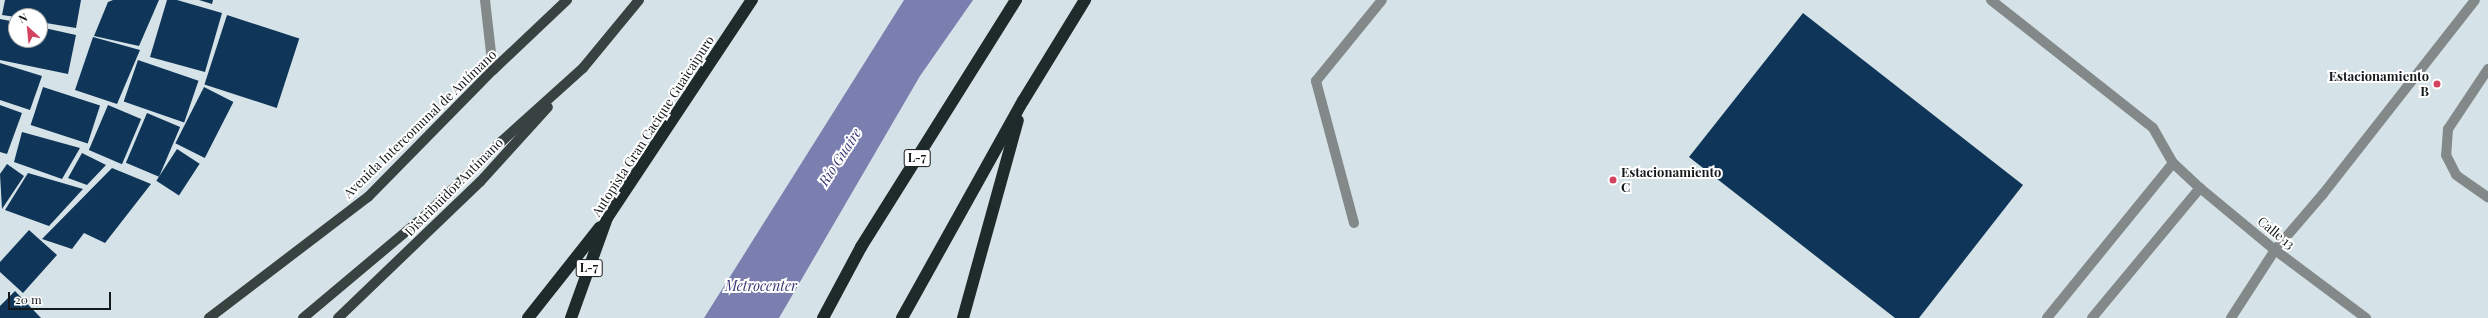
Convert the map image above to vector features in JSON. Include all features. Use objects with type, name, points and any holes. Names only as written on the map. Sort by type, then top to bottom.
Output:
[{"type":"highway","name":"Autopista Gran Cacique Guaicaipuro","points":[[571,318],[607,218],[752,0]]},
{"type":"highway","name":"L-7","points":[[823,318],[861,247],[1016,0]]},
{"type":"highway","points":[[902,318],[1023,101],[1085,0]]},
{"type":"highway","points":[[963,318],[1023,101]]},
{"type":"highway","points":[[528,318],[607,218]]},
{"type":"main road","name":"Avenida Intercomunal de Antímano","points":[[209,318],[249,290],[368,197],[493,70],[567,0]]},
{"type":"main road","points":[[303,318],[428,213],[502,140],[583,68],[639,0]]},
{"type":"main road","name":"Distribuidor Antímano","points":[[338,318],[480,182],[583,68]]},
{"type":"street","points":[[486,0],[493,70]]},
{"type":"street","points":[[1354,223],[1316,81],[1382,0]]},
{"type":"street","name":"Calle 13","points":[[1991,0],[2153,128],[2174,163],[2200,188],[2275,250],[2362,317]]},
{"type":"street","points":[[2231,318],[2275,250],[2323,194],[2475,0]]},
{"type":"street","points":[[2488,69],[2448,129],[2446,155],[2456,175],[2488,196]]},
{"type":"street","points":[[2047,318],[2174,163]]},
{"type":"street","points":[[2092,318],[2200,188]]},
{"type":"water","name":"Metrocenter","points":[[904,0],[973,0],[920,76],[779,318],[704,318]]},
{"type":"building","points":[[5,0],[81,0],[76,28],[48,23],[48,8],[8,8],[8,16],[2,15]]},
{"type":"building","points":[[113,0],[159,0],[139,46],[94,36],[108,2]]},
{"type":"building","points":[[167,0],[177,0],[222,13],[205,72],[150,57]]},
{"type":"building","points":[[199,0],[213,0],[212,4]]},
{"type":"building","points":[[1803,13],[2023,185],[1919,318],[1895,318],[1689,157]]},
{"type":"building","points":[[227,15],[299,38],[277,108],[204,84]]},
{"type":"building","points":[[0,19],[8,20],[8,48],[48,48],[48,29],[76,35],[68,74],[0,60]]},
{"type":"building","points":[[93,37],[140,50],[117,104],[75,90]]},
{"type":"building","points":[[138,60],[199,81],[184,122],[124,102]]},
{"type":"building","points":[[0,63],[42,76],[30,110],[0,100]]},
{"type":"building","points":[[43,87],[100,106],[88,144],[31,125]]},
{"type":"building","points":[[204,87],[233,102],[205,158],[175,143]]},
{"type":"building","points":[[0,105],[22,113],[7,154],[0,152]]},
{"type":"building","points":[[108,105],[141,119],[122,164],[89,150]]},
{"type":"building","points":[[147,113],[180,127],[159,177],[126,163]]},
{"type":"building","points":[[22,132],[80,148],[62,179],[14,162]]},
{"type":"building","points":[[177,149],[200,164],[179,196],[156,181]]},
{"type":"building","points":[[82,153],[106,165],[87,185],[68,178]]},
{"type":"building","points":[[7,164],[24,176],[2,209],[0,174]]},
{"type":"building","points":[[112,168],[151,184],[105,243],[84,233],[72,249],[42,239]]},
{"type":"building","points":[[28,173],[83,189],[49,226],[5,210]]},
{"type":"building","points":[[29,230],[57,255],[23,293],[0,272],[0,262]]},
{"type":"building","points":[[15,291],[41,318],[0,318],[0,306]]},
{"type":"place","name":"Estacionamiento B","points":[[2437,84]]},
{"type":"place","name":"Estacionamiento C","points":[[1613,180]]},
{"type":"water label","name":"Río Guaire","points":[[840,157]]}]
